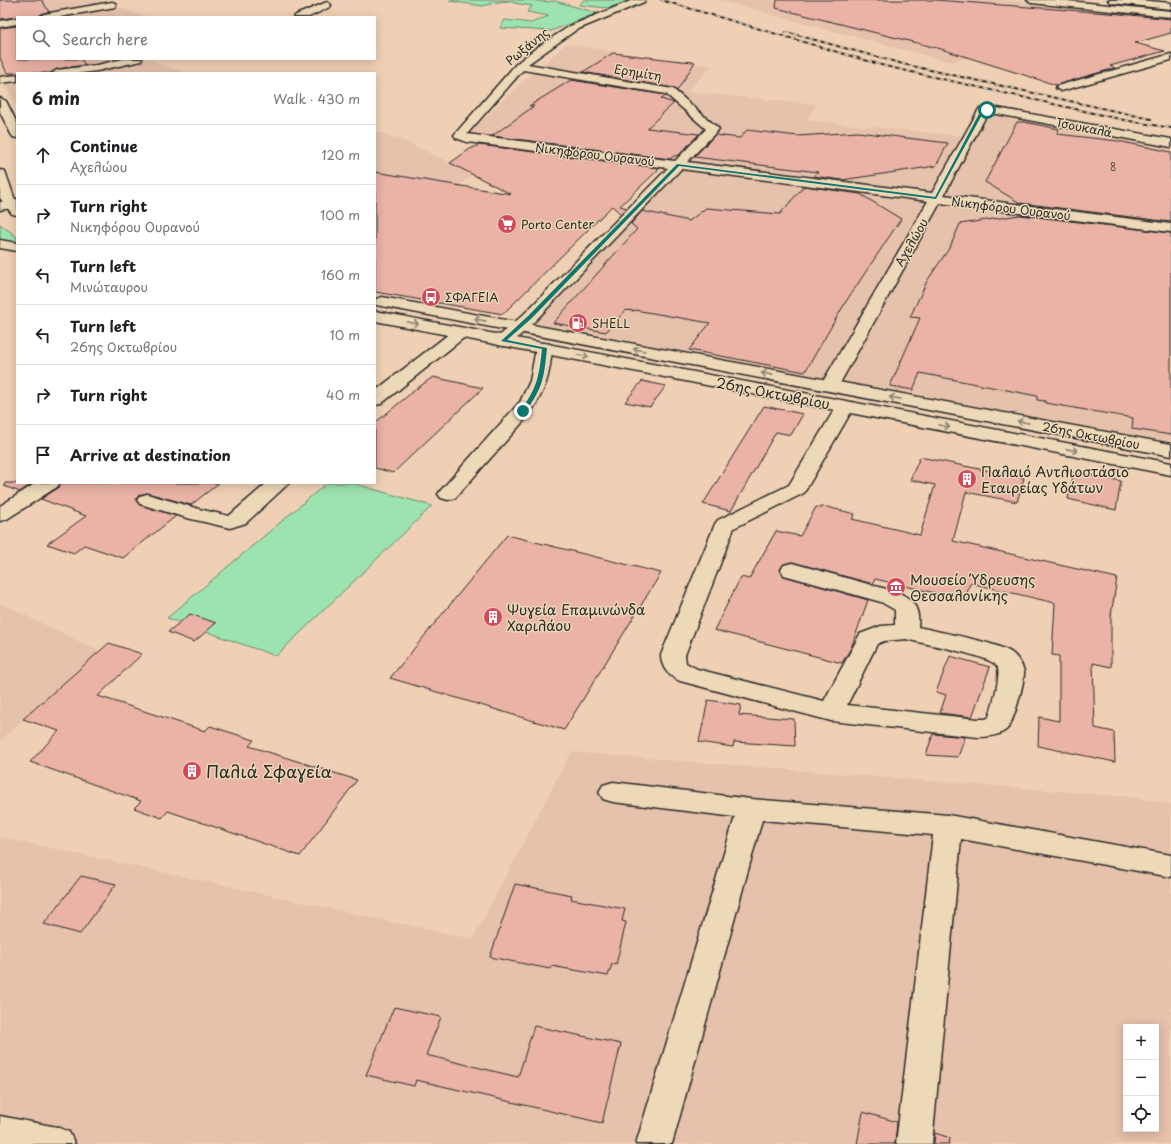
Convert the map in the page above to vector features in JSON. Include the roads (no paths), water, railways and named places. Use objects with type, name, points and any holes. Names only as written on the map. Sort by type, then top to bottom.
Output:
[{"type":"main road","name":"Ρωξάνης","points":[[471,138],[461,136],[461,134],[520,66],[540,50],[573,28],[641,0]]},
{"type":"main road","points":[[1031,0],[1171,14]]},
{"type":"main road","points":[[1112,0],[1171,6]]},
{"type":"main road","points":[[50,16],[112,5]]},
{"type":"main road","points":[[302,16],[327,5]]},
{"type":"main road","points":[[0,24],[16,22]]},
{"type":"main road","points":[[1061,88],[1171,57]]},
{"type":"main road","points":[[65,72],[97,68],[133,60]]},
{"type":"main road","name":"Ερημίτη","points":[[520,66],[669,90],[713,129],[678,165]]},
{"type":"main road","points":[[0,80],[16,78]]},
{"type":"main road","points":[[0,101],[16,132]]},
{"type":"main road","name":"Αχελώου","points":[[830,385],[936,198],[981,112],[987,110],[998,111]]},
{"type":"main road","name":"Τσουκαλά","points":[[998,111],[1171,143]]},
{"type":"main road","name":"Νικηφόρου Ουρανού","points":[[471,138],[1171,228]]},
{"type":"main road","points":[[504,341],[678,165]]},
{"type":"main road","points":[[0,174],[10,202]]},
{"type":"main road","points":[[0,244],[16,247]]},
{"type":"main road","name":"26ης Οκτωβρίου","points":[[376,301],[1171,450]]},
{"type":"main road","name":"26ης Οκτωβρίου","points":[[376,316],[1171,469]]},
{"type":"main road","points":[[376,399],[460,333]]},
{"type":"main road","points":[[448,494],[518,417],[534,396],[541,377],[544,348]]},
{"type":"main road","points":[[831,712],[868,639],[881,634],[906,632],[990,652],[1000,655],[1011,667],[1012,673],[1000,722],[994,726],[978,728],[831,712],[689,675],[681,672],[675,667],[673,655],[725,524],[797,489],[845,407]]},
{"type":"main road","points":[[0,515],[48,484]]},
{"type":"main road","points":[[147,500],[194,514],[230,522],[239,519],[278,484]]},
{"type":"main road","points":[[792,570],[896,600],[903,604],[907,609],[906,632]]},
{"type":"main road","points":[[613,792],[751,809],[948,826],[1171,866]]},
{"type":"main road","points":[[654,1144],[751,809]]},
{"type":"main road","points":[[914,1144],[948,826]]},
{"type":"main road","points":[[0,1132],[57,1144]]},
{"type":"railway","points":[[661,0],[885,66],[1124,120],[1171,128]]},
{"type":"railway","points":[[786,32],[903,64],[1151,119]]},
{"type":"place","name":"Porto Center","points":[[507,224]]},
{"type":"place","name":"ΣΦΑΓΕΙΑ","points":[[431,297]]},
{"type":"place","name":"SHELL","points":[[578,323]]},
{"type":"place","name":"Παλαιό Αντλιοστάσιο Εταιρείας Υδάτων","points":[[967,479]]},
{"type":"place","name":"Μουσείο Ύδρευσης Θεσσαλονίκης","points":[[896,587]]},
{"type":"place","name":"Ψυγεία Επαμινώνδα Χαριλάου","points":[[493,617]]},
{"type":"place","name":"Παλιά Σφαγεία","points":[[192,771]]}]
